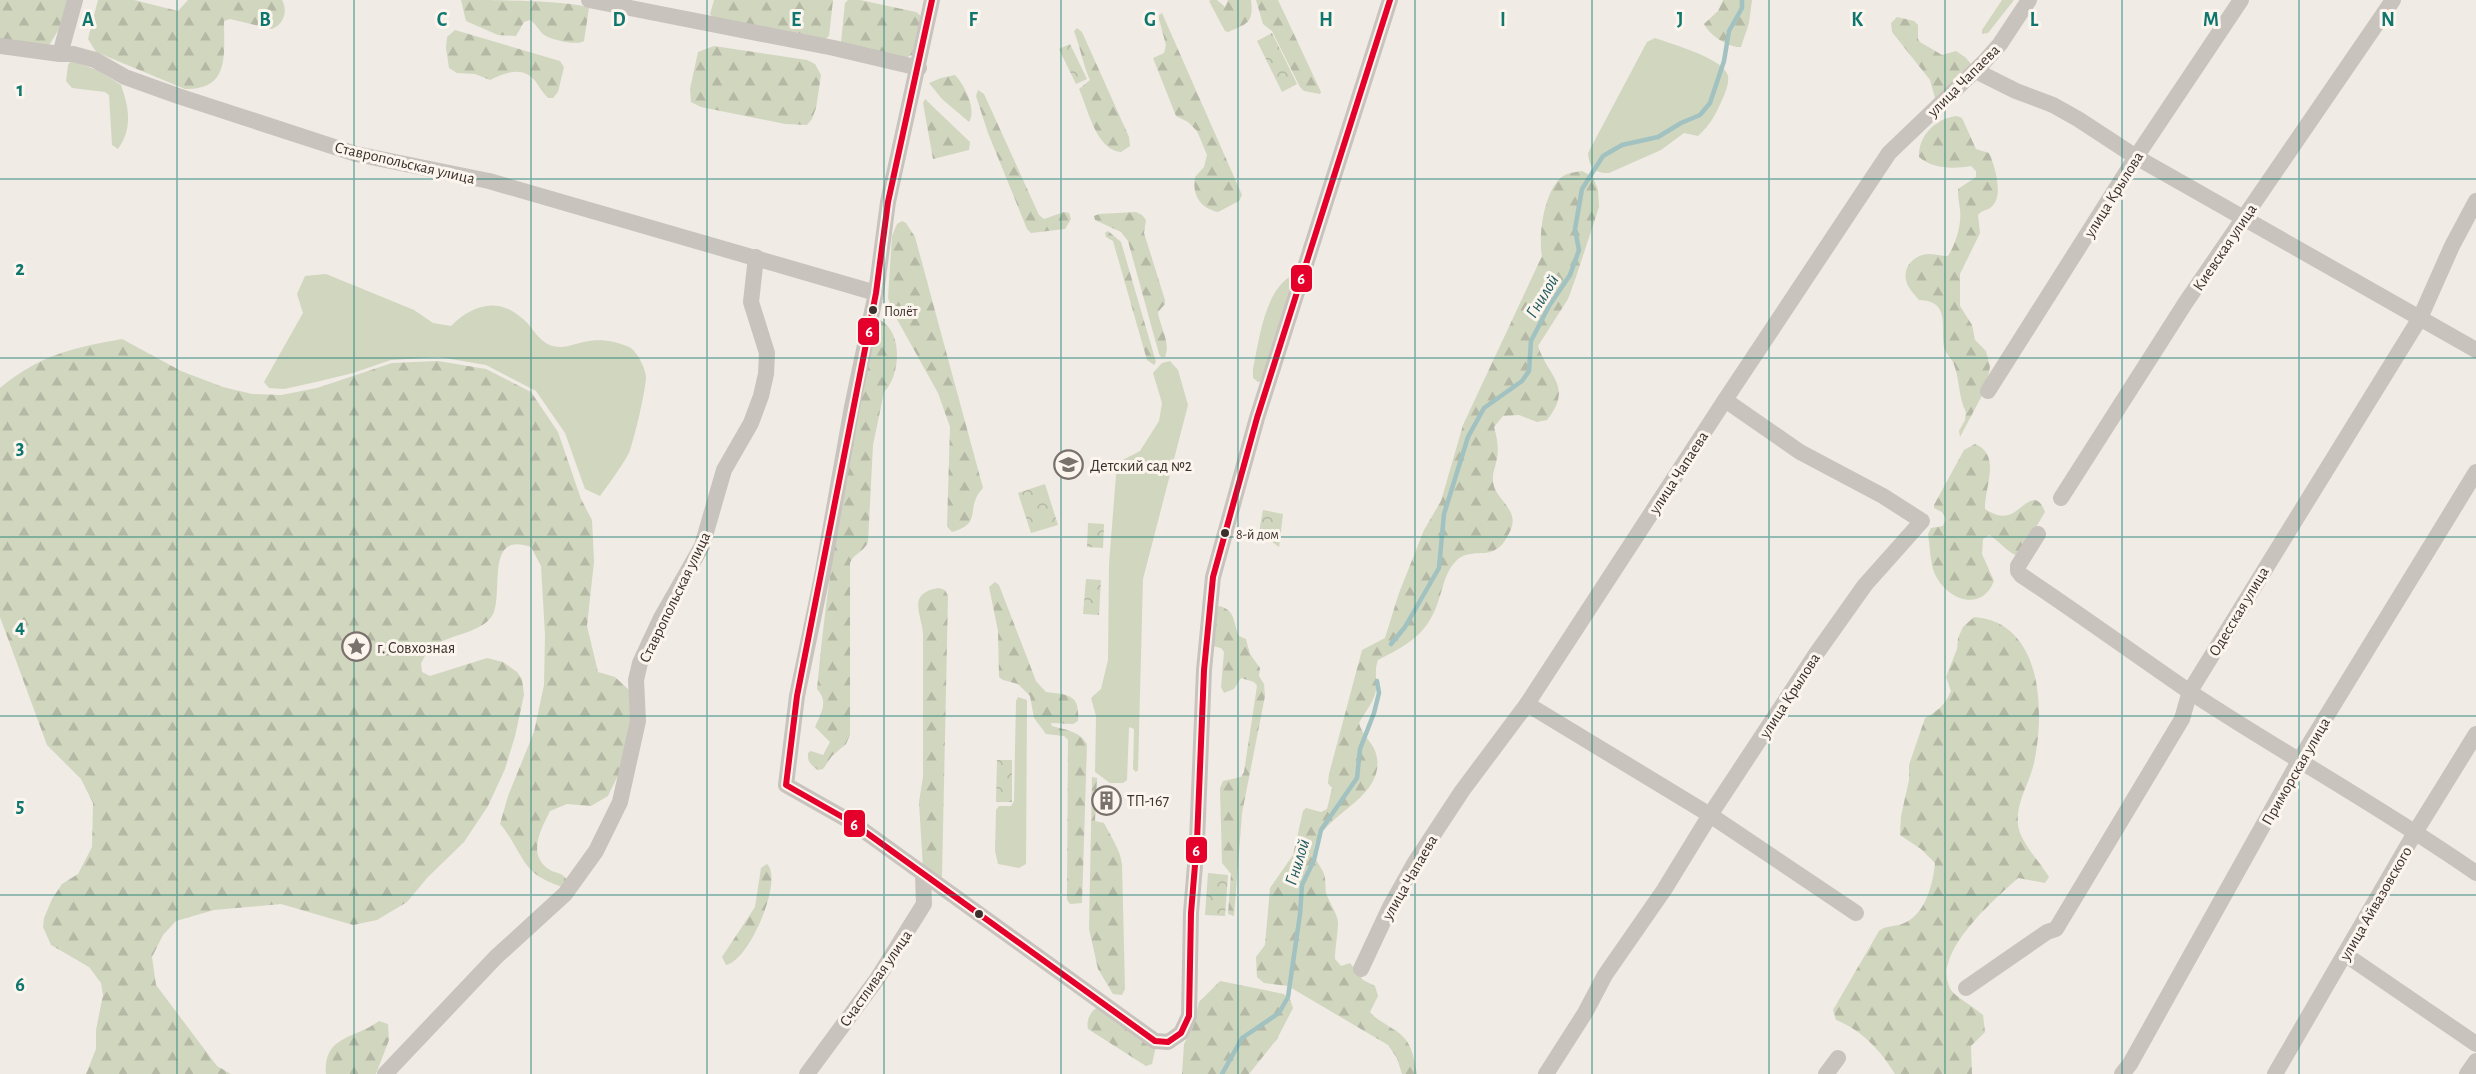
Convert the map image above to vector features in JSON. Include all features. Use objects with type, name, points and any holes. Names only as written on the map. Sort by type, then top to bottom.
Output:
[{"type":"street","points":[[60,54],[75,0]]},
{"type":"street","points":[[589,0],[834,48],[919,68]]},
{"type":"street","points":[[932,0],[888,202],[876,293],[797,696],[786,784],[854,823],[1155,1041],[1168,1042],[1181,1033],[1186,1026],[1189,1007],[1191,913],[1197,842],[1204,670],[1213,577],[1257,418],[1390,0]]},
{"type":"street","name":"улица Чапаева","points":[[1361,969],[1390,907],[1414,864],[1462,791],[1527,704],[1889,153],[1976,71],[2000,44],[2029,0]]},
{"type":"street","name":"улица Крылова","points":[[1988,391],[2136,157],[2241,0]]},
{"type":"street","name":"Киевская улица","points":[[2061,498],[2186,302],[2393,0]]},
{"type":"street","name":"Ставропольская улица","points":[[0,46],[73,54],[95,60],[135,81],[356,154],[489,182],[876,293]]},
{"type":"street","points":[[1976,71],[2016,91],[2053,105],[2136,157],[2476,350]]},
{"type":"street","name":"Одесская улица","points":[[1966,988],[2056,928],[2182,720],[2190,691],[2420,318],[2452,246],[2476,201]]},
{"type":"street","name":"Ставропольская улица","points":[[385,1074],[496,957],[565,894],[596,851],[620,802],[638,721],[636,680],[640,663],[661,618],[702,546],[724,470],[751,423],[761,396],[766,374],[767,353],[751,302],[756,257]]},
{"type":"street","name":"улица Крылова","points":[[1546,1074],[1585,1013],[1605,975],[1664,890],[1710,815],[1816,654],[1865,585],[1922,520],[1883,496],[1800,452],[1725,400]]},
{"type":"street","name":"Приморская улица","points":[[2122,1074],[2130,1064],[2299,761],[2476,472]]},
{"type":"street","points":[[2038,534],[2018,566],[2018,571],[2190,691],[2299,761],[2416,831],[2476,873]]},
{"type":"street","points":[[1527,704],[1710,815],[1856,914]]},
{"type":"street","name":"улица Айвазовского","points":[[2275,1074],[2416,831],[2476,734]]},
{"type":"street","name":"Счастливая улица","points":[[807,1074],[877,979],[924,904],[923,875]]},
{"type":"street","points":[[2346,955],[2476,1044]]},
{"type":"street","points":[[1826,1074],[1838,1058]]},
{"type":"street","points":[[2467,1074],[2476,1061]]},
{"type":"green space","points":[[0,0],[67,0],[59,29],[48,47],[0,42]]},
{"type":"green space","points":[[98,0],[134,0],[178,11],[188,0],[282,0],[285,13],[282,21],[272,29],[230,19],[224,21],[224,58],[217,77],[210,84],[200,88],[185,89],[96,52],[88,39]]},
{"type":"green space","points":[[461,0],[566,3],[589,8],[584,41],[570,43],[551,38],[543,34],[530,20],[524,22],[516,36],[498,35],[466,21]]},
{"type":"green space","points":[[714,0],[833,0],[829,36],[824,40],[714,18],[710,14]]},
{"type":"green space","points":[[848,0],[860,0],[916,12],[921,16],[912,55],[905,58],[841,42],[845,3]]},
{"type":"green space","points":[[1217,0],[1225,7],[1228,0],[1251,0],[1252,8],[1248,22],[1228,32],[1225,31],[1209,1]]},
{"type":"green space","points":[[1256,0],[1278,0],[1320,94],[1304,91],[1300,87],[1272,31],[1263,24]]},
{"type":"green space","points":[[1723,0],[1752,0],[1749,23],[1741,47],[1720,40],[1704,24],[1718,11]]},
{"type":"green space","points":[[2002,0],[2014,0],[1988,33],[1982,34],[1982,30]]},
{"type":"green space","points":[[1162,13],[1242,195],[1239,201],[1218,212],[1202,204],[1196,195],[1195,177],[1204,167],[1207,155],[1197,131],[1188,122],[1176,116],[1153,58],[1164,53],[1166,45],[1159,19]]},
{"type":"green space","points":[[1897,17],[1914,21],[1918,25],[1920,42],[1942,55],[1956,51],[1972,65],[1941,99],[1935,98],[1930,80],[1892,32],[1891,23]]},
{"type":"green space","points":[[1077,28],[1082,32],[1129,137],[1130,146],[1121,152],[1112,150],[1099,136],[1079,89],[1090,80],[1074,31]]},
{"type":"green space","points":[[455,30],[560,61],[564,67],[558,92],[553,98],[548,98],[531,77],[520,72],[508,73],[490,80],[475,74],[457,73],[449,68],[446,48],[447,37]]},
{"type":"green space","points":[[1272,33],[1297,84],[1282,92],[1257,41]]},
{"type":"green space","points":[[1655,38],[1707,58],[1724,69],[1728,79],[1723,98],[1713,118],[1698,136],[1684,133],[1661,150],[1609,173],[1596,171],[1591,166],[1588,153],[1647,42]]},
{"type":"green space","points":[[1070,44],[1087,79],[1076,84],[1059,49]]},
{"type":"green space","points":[[714,46],[807,60],[815,64],[821,75],[812,119],[807,125],[785,124],[701,107],[691,102],[690,89],[698,52]]},
{"type":"green space","points":[[71,61],[97,70],[121,85],[126,102],[128,126],[118,149],[112,145],[109,95],[105,92],[72,88],[66,81],[68,65]]},
{"type":"green space","points":[[955,75],[962,84],[970,104],[969,122],[942,99],[929,83]]},
{"type":"green space","points":[[978,90],[984,94],[1039,215],[1044,219],[1064,212],[1069,213],[1071,219],[1065,229],[1031,233],[1027,229],[988,133],[976,96]]},
{"type":"green space","points":[[925,99],[970,142],[969,150],[933,159],[923,103]]},
{"type":"green space","points":[[1957,116],[1962,118],[1976,149],[1989,153],[1996,173],[1998,190],[1995,203],[1978,215],[1980,233],[1960,274],[1960,306],[1972,325],[1975,340],[1986,351],[1990,367],[1986,388],[1960,437],[1959,431],[1965,420],[1966,412],[1953,362],[1945,350],[1941,311],[1937,305],[1919,300],[1906,280],[1906,270],[1915,259],[1928,254],[1948,256],[1956,240],[1959,227],[1958,189],[1976,177],[1976,171],[1971,166],[1950,168],[1937,166],[1919,157],[1919,149],[1930,129],[1942,120]]},
{"type":"green space","points":[[1582,171],[1593,177],[1598,190],[1599,207],[1568,299],[1538,346],[1559,390],[1555,408],[1547,420],[1537,422],[1519,415],[1503,416],[1494,427],[1498,450],[1493,477],[1494,485],[1511,512],[1513,523],[1511,529],[1505,541],[1492,552],[1470,554],[1456,561],[1447,575],[1433,613],[1422,631],[1407,644],[1378,660],[1375,693],[1359,723],[1376,753],[1376,772],[1363,795],[1321,834],[1314,850],[1324,874],[1326,893],[1338,922],[1335,959],[1341,966],[1350,963],[1363,980],[1375,986],[1378,996],[1370,1012],[1399,1033],[1408,1043],[1413,1054],[1417,1074],[1402,1074],[1397,1058],[1388,1045],[1288,986],[1264,983],[1257,977],[1256,957],[1265,945],[1270,888],[1293,855],[1303,811],[1306,808],[1321,812],[1327,809],[1332,788],[1328,783],[1329,774],[1362,650],[1385,638],[1399,593],[1424,530],[1441,501],[1463,425],[1542,256],[1542,225],[1551,191],[1563,176]]},
{"type":"green space","points":[[1136,212],[1146,220],[1144,233],[1165,300],[1165,304],[1158,312],[1167,346],[1165,357],[1159,354],[1128,241],[1121,232],[1095,220],[1094,216]]},
{"type":"green space","points":[[902,221],[906,223],[915,237],[983,488],[975,502],[968,524],[952,532],[947,526],[950,427],[938,393],[893,312],[888,298],[892,236],[897,224]]},
{"type":"green space","points":[[1108,231],[1121,242],[1156,362],[1154,365],[1147,360],[1113,241],[1106,237],[1105,233]]},
{"type":"green space","points":[[326,274],[414,310],[433,323],[451,326],[476,308],[504,307],[514,312],[544,341],[553,346],[565,347],[601,340],[618,343],[632,349],[646,374],[640,414],[628,454],[600,496],[585,489],[565,433],[536,391],[486,365],[439,357],[391,360],[316,382],[284,389],[269,388],[264,382],[303,313],[297,294],[305,276]]},
{"type":"green space","points":[[1291,276],[1296,279],[1262,381],[1258,382],[1253,378],[1253,369],[1264,318],[1275,293]]},
{"type":"green space","points":[[880,320],[893,334],[897,355],[894,376],[884,392],[873,445],[868,542],[850,563],[850,735],[846,744],[832,756],[823,769],[818,770],[810,763],[808,753],[811,751],[823,755],[830,742],[815,727],[823,703],[823,698],[817,689],[827,596],[849,458]]},
{"type":"green space","points":[[122,339],[181,371],[223,387],[252,394],[281,395],[317,388],[392,363],[438,361],[486,369],[531,392],[558,432],[581,499],[592,520],[594,562],[587,626],[598,672],[615,677],[630,691],[631,728],[621,769],[608,796],[591,806],[567,804],[550,811],[540,832],[538,855],[547,868],[563,875],[567,880],[563,887],[533,872],[500,824],[508,796],[534,732],[544,685],[545,635],[541,566],[531,547],[516,544],[506,548],[498,567],[497,594],[492,616],[479,627],[435,645],[428,651],[421,663],[422,672],[430,676],[487,658],[503,662],[517,672],[522,679],[524,695],[505,769],[488,806],[464,842],[427,878],[407,902],[377,920],[353,925],[281,904],[214,910],[176,921],[163,935],[152,957],[156,985],[217,1066],[231,1074],[86,1074],[96,1049],[96,1030],[103,995],[101,983],[89,967],[51,945],[43,927],[44,918],[52,899],[62,884],[78,874],[92,847],[93,803],[81,779],[47,745],[0,617],[0,388],[29,368],[57,354]]},
{"type":"green space","points":[[1170,361],[1178,370],[1188,405],[1143,579],[1138,770],[1136,772],[1133,769],[1134,729],[1129,727],[1127,780],[1123,783],[1110,783],[1095,772],[1096,716],[1091,698],[1101,689],[1108,660],[1109,564],[1117,463],[1140,451],[1159,421],[1162,403],[1153,373],[1162,363]]},
{"type":"green space","points":[[1975,444],[1983,449],[1990,464],[1985,509],[2002,516],[2013,513],[2032,501],[2037,501],[2045,512],[2019,556],[2011,553],[1989,535],[1983,539],[1982,554],[1994,581],[1988,591],[1972,600],[1954,595],[1939,581],[1933,568],[1928,534],[1931,528],[1943,526],[1946,519],[1942,512],[1934,508],[1934,505],[1964,450]]},
{"type":"green space","points":[[1045,484],[1058,525],[1031,533],[1018,493]]},
{"type":"green space","points":[[1263,510],[1283,514],[1279,547],[1259,532]]},
{"type":"green space","points":[[1088,523],[1104,524],[1103,548],[1087,547]]},
{"type":"green space","points":[[1086,579],[1101,580],[1099,615],[1083,614]]},
{"type":"green space","points":[[995,582],[999,585],[1036,681],[1046,692],[1071,697],[1077,706],[1078,721],[1073,724],[1051,723],[1052,726],[1076,734],[1087,744],[1082,903],[1070,904],[1067,900],[1068,740],[1064,736],[1046,734],[1034,718],[1030,696],[1018,684],[999,677],[998,631],[989,587]]},
{"type":"green space","points":[[939,588],[945,590],[948,596],[942,876],[939,880],[923,869],[919,802],[923,777],[923,634],[918,605],[922,594]]},
{"type":"green space","points":[[1219,606],[1231,614],[1239,636],[1246,639],[1250,654],[1260,668],[1259,676],[1264,684],[1265,696],[1242,813],[1234,916],[1228,914],[1231,874],[1222,863],[1220,788],[1223,781],[1241,777],[1244,772],[1257,686],[1254,682],[1241,678],[1234,689],[1224,693],[1221,687],[1224,652],[1221,648],[1212,646],[1214,609]]},
{"type":"green space","points":[[1974,617],[1997,623],[2014,635],[2026,652],[2034,673],[2039,719],[2037,742],[2032,771],[2019,808],[2018,825],[2026,845],[2049,877],[2045,883],[2018,878],[1981,913],[1956,945],[1949,961],[1947,976],[1951,990],[1983,1015],[1985,1032],[1971,1046],[1972,1074],[1895,1074],[1870,1042],[1854,1029],[1836,1020],[1833,1010],[1879,931],[1910,920],[1922,907],[1930,890],[1935,863],[1921,849],[1900,835],[1901,816],[1909,780],[1909,765],[1925,718],[1941,707],[1951,691],[1946,677],[1957,649],[1958,638],[1963,627]]},
{"type":"green space","points":[[1018,697],[1027,700],[1026,864],[1019,868],[998,864],[995,851],[996,810],[999,806],[1011,806],[1014,801],[1016,701]]},
{"type":"green space","points":[[997,760],[1012,760],[1012,802],[996,802]]},
{"type":"green space","points":[[1092,777],[1097,778],[1095,821],[1104,823],[1117,848],[1122,864],[1125,989],[1122,995],[1113,994],[1098,969],[1089,929]]},
{"type":"green space","points":[[767,864],[771,873],[771,886],[762,919],[744,950],[735,960],[726,965],[722,957],[755,907],[761,868]]},
{"type":"green space","points":[[1208,873],[1228,875],[1225,916],[1205,915]]},
{"type":"green space","points":[[1220,981],[1284,994],[1290,999],[1293,1008],[1277,1039],[1249,1074],[1182,1074],[1184,1044],[1193,1027],[1199,1002]]},
{"type":"green space","points":[[1098,1007],[1156,1046],[1152,1064],[1146,1066],[1088,1029],[1089,1016]]},
{"type":"green space","points":[[379,1021],[388,1024],[389,1040],[376,1074],[326,1074],[327,1061],[335,1045]]},
{"type":"waterway","name":"Гнилой","points":[[1391,644],[1405,627],[1439,568],[1444,514],[1468,437],[1484,408],[1522,381],[1529,371],[1531,341],[1549,306],[1570,275],[1579,250],[1575,229],[1582,189],[1603,156],[1622,145],[1658,137],[1700,115],[1710,103],[1724,61],[1729,31],[1742,8],[1742,0]]},
{"type":"waterway","name":"Гнилой","points":[[1222,1074],[1242,1038],[1279,1013],[1288,997],[1302,885],[1314,860],[1321,830],[1357,778],[1360,749],[1379,693],[1377,681]]},
{"type":"transit line","name":"6","points":[[932,0],[888,202],[876,293],[797,696],[786,785],[853,823],[1155,1041],[1168,1042],[1181,1033],[1189,1016],[1191,913],[1197,841],[1204,670],[1213,577],[1257,418],[1390,0]]},
{"type":"place","name":"Полёт","points":[[873,310]]},
{"type":"place","name":"Детский сад №2","points":[[1069,465]]},
{"type":"place","name":"8-й дом","points":[[1225,533]]},
{"type":"place","name":"г. Совхозная","points":[[356,647]]},
{"type":"place","name":"ТП-167","points":[[1106,800]]}]
